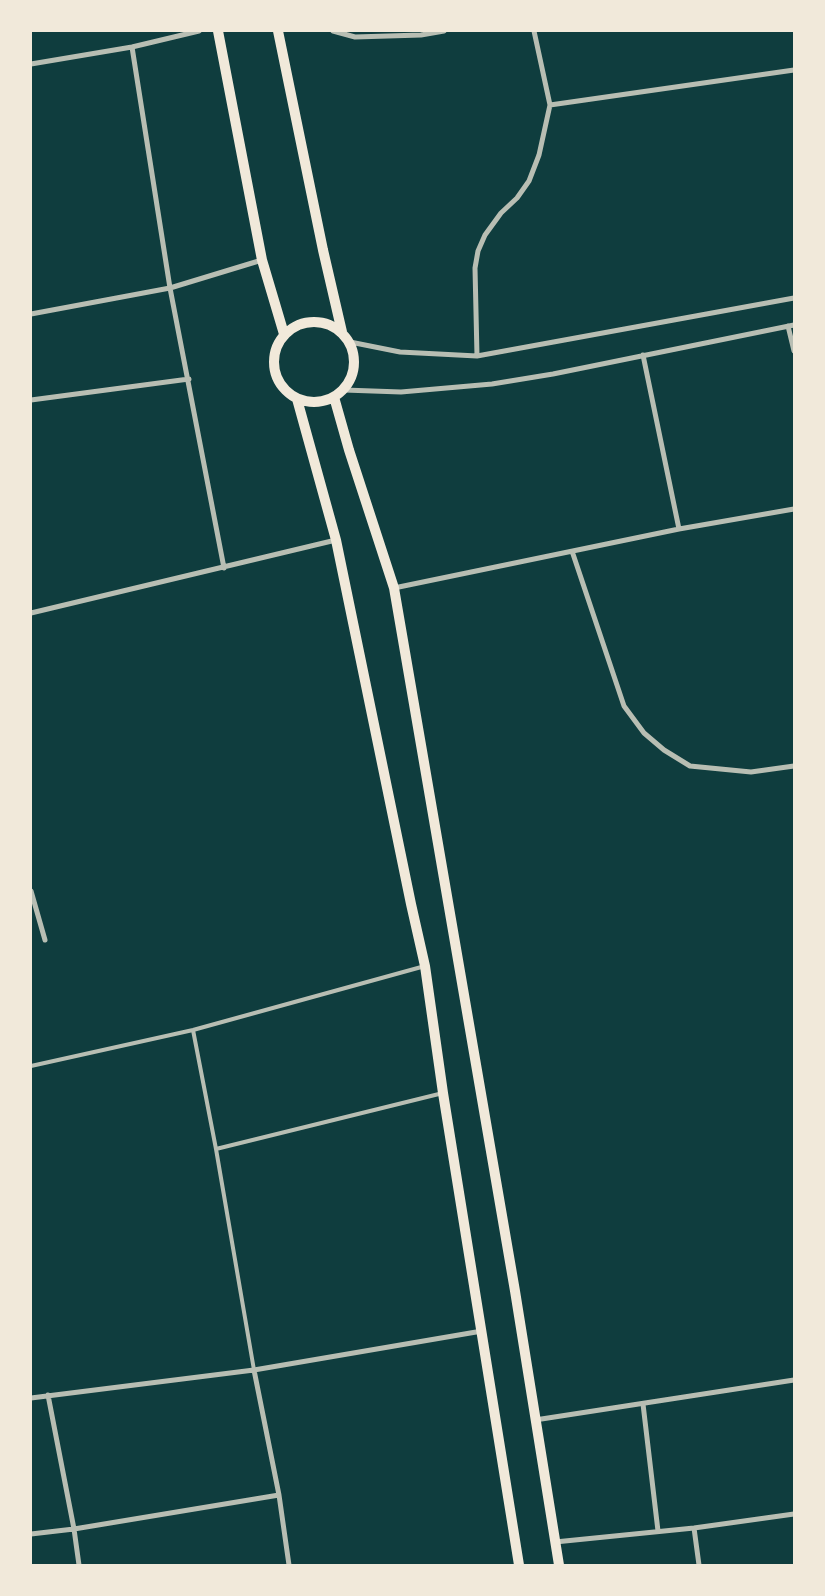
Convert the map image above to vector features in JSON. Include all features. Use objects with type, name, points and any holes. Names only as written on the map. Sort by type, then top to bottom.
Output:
[{"type":"main road","points":[[218,31],[262,260],[284,334]]},
{"type":"main road","points":[[278,31],[323,250],[342,332]]},
{"type":"main road","points":[[306,322],[319,322],[331,325],[342,332],[350,342],[354,354],[355,367],[351,379],[344,390],[322,402],[297,399],[287,392],[279,382],[274,370],[276,351],[284,334],[306,322]]},
{"type":"main road","points":[[334,397],[349,450],[394,588],[510,1261],[559,1565]]},
{"type":"main road","points":[[297,399],[336,540],[425,966],[443,1093],[519,1565]]},
{"type":"street","points":[[31,64],[132,47],[199,31]]},
{"type":"street","points":[[333,31],[355,37],[421,35],[444,31]]},
{"type":"street","points":[[477,356],[475,268],[478,251],[485,235],[529,181],[539,155],[550,105],[534,31]]},
{"type":"street","points":[[132,47],[170,288],[224,568]]},
{"type":"street","points":[[550,105],[794,70]]},
{"type":"street","points":[[31,314],[170,288],[262,260]]},
{"type":"street","points":[[350,342],[400,352],[477,356],[794,298]]},
{"type":"street","points":[[344,390],[401,392],[492,384],[791,325],[794,351]]},
{"type":"street","points":[[644,355],[679,529]]},
{"type":"street","points":[[31,400],[189,379]]},
{"type":"street","points":[[394,588],[679,529],[794,509]]},
{"type":"street","points":[[31,613],[336,540]]},
{"type":"street","points":[[572,551],[624,706],[644,733],[664,750],[690,766],[751,772],[794,766]]},
{"type":"street","points":[[31,891],[45,940]]},
{"type":"street","points":[[31,1398],[254,1370],[482,1331]]},
{"type":"street","points":[[254,1370],[278,1495],[289,1565]]},
{"type":"street","points":[[536,1420],[794,1380]]},
{"type":"street","points":[[48,1395],[74,1529],[79,1565]]},
{"type":"street","points":[[643,1404],[658,1531]]},
{"type":"street","points":[[31,1534],[74,1529],[278,1495]]},
{"type":"street","points":[[555,1542],[694,1528],[794,1514]]},
{"type":"street","points":[[694,1528],[699,1565]]},
{"type":"lane","points":[[31,1066],[192,1030],[425,966]]},
{"type":"lane","points":[[192,1030],[216,1149],[254,1370]]},
{"type":"lane","points":[[216,1149],[443,1093]]}]
